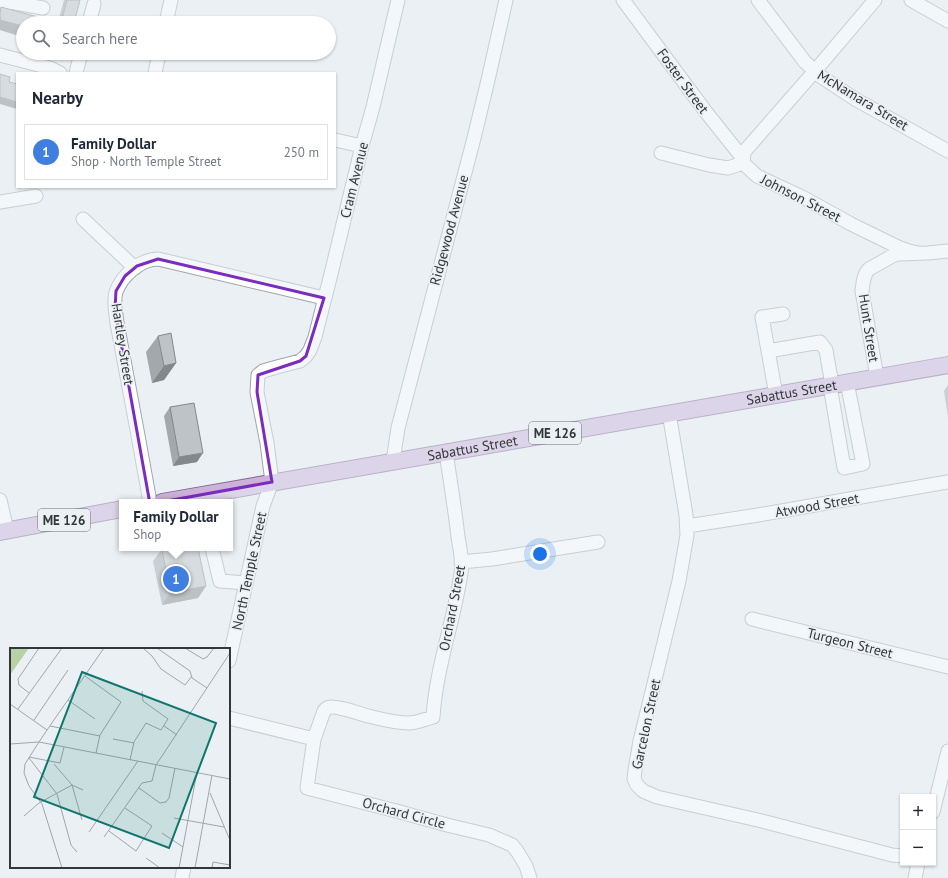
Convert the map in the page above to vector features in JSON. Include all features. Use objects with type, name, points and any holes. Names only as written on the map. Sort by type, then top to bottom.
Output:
[{"type":"main road","name":"Sabattus Street","points":[[178,499],[948,365]]},
{"type":"main road","name":"ME 126","points":[[3,531],[119,510]]},
{"type":"street","points":[[168,16],[171,0]]},
{"type":"street","name":"Cram Avenue","points":[[272,482],[267,442],[256,392],[258,375],[263,371],[300,361],[310,350],[315,337],[373,107],[398,0]]},
{"type":"street","name":"Ridgewood Avenue","points":[[393,461],[398,428],[474,138],[506,0]]},
{"type":"street","name":"Foster Street","points":[[623,0],[740,156],[743,163]]},
{"type":"street","name":"McNamara Street","points":[[758,0],[814,72],[855,99],[948,151]]},
{"type":"street","points":[[661,153],[709,165],[728,168],[743,163],[744,152],[875,0]]},
{"type":"street","points":[[912,0],[948,22]]},
{"type":"street","points":[[0,6],[10,2],[43,8]]},
{"type":"street","points":[[91,16],[94,4]]},
{"type":"street","points":[[0,56],[16,60]]},
{"type":"street","points":[[17,60],[50,68],[58,72]]},
{"type":"street","points":[[76,72],[79,60]]},
{"type":"street","points":[[155,72],[158,60]]},
{"type":"street","points":[[336,140],[362,146]]},
{"type":"street","name":"Johnson Street","points":[[743,163],[757,176],[804,198],[851,224],[898,247],[909,252],[917,253]]},
{"type":"street","points":[[0,202],[36,196]]},
{"type":"street","points":[[83,219],[135,268]]},
{"type":"street","points":[[917,253],[948,251]]},
{"type":"street","name":"Hunt Street","points":[[877,377],[862,291],[863,280],[868,269],[894,255],[917,253]]},
{"type":"street","name":"Hartley Street","points":[[149,499],[115,308],[116,291],[125,276],[143,263],[158,259],[324,298]]},
{"type":"street","points":[[776,395],[762,317],[783,314]]},
{"type":"street","points":[[768,351],[820,342],[826,350],[863,464],[844,468],[837,384]]},
{"type":"street","name":"Garcelon Street","points":[[669,413],[686,515],[687,535],[679,581],[640,741],[634,779],[637,785],[643,791],[656,797],[762,821],[900,855]]},
{"type":"street","name":"Orchard Street","points":[[433,717],[438,677],[461,572],[455,513],[446,452]]},
{"type":"street","name":"North Temple Street","points":[[230,656],[263,506],[272,482]]},
{"type":"street","name":"Atwood Street","points":[[687,526],[948,482]]},
{"type":"street","points":[[0,500],[3,531]]},
{"type":"street","points":[[461,562],[492,559],[598,542]]},
{"type":"street","points":[[213,551],[220,581],[246,583]]},
{"type":"street","name":"Turgeon Street","points":[[752,619],[948,667]]},
{"type":"street","name":"Orchard Circle","points":[[433,717],[418,722],[397,722],[331,707],[326,708],[314,739],[307,788],[447,825],[489,834],[512,845],[522,857],[530,878]]},
{"type":"street","points":[[230,718],[314,739]]},
{"type":"street","points":[[936,800],[948,751]]},
{"type":"street","points":[[915,878],[917,866]]},
{"type":"street","points":[[182,878],[184,868]]},
{"type":"highlighted area","points":[[158,259],[324,298],[306,356],[300,361],[258,375],[257,392],[272,482],[150,504],[115,309],[116,291],[125,276],[137,266]]},
{"type":"building","points":[[67,0],[80,0],[76,16],[63,16]]},
{"type":"building","points":[[1,7],[34,16],[16,16],[16,24],[0,20]]},
{"type":"building","points":[[0,74],[10,77],[9,82],[16,84],[16,102],[0,97]]},
{"type":"building","points":[[171,333],[176,363],[164,366],[158,336]]},
{"type":"building","points":[[194,403],[203,453],[179,457],[170,407]]},
{"type":"building","points":[[162,551],[199,551],[206,586],[170,593]]},
{"type":"place","name":"Family Dollar","points":[[176,579]]}]
